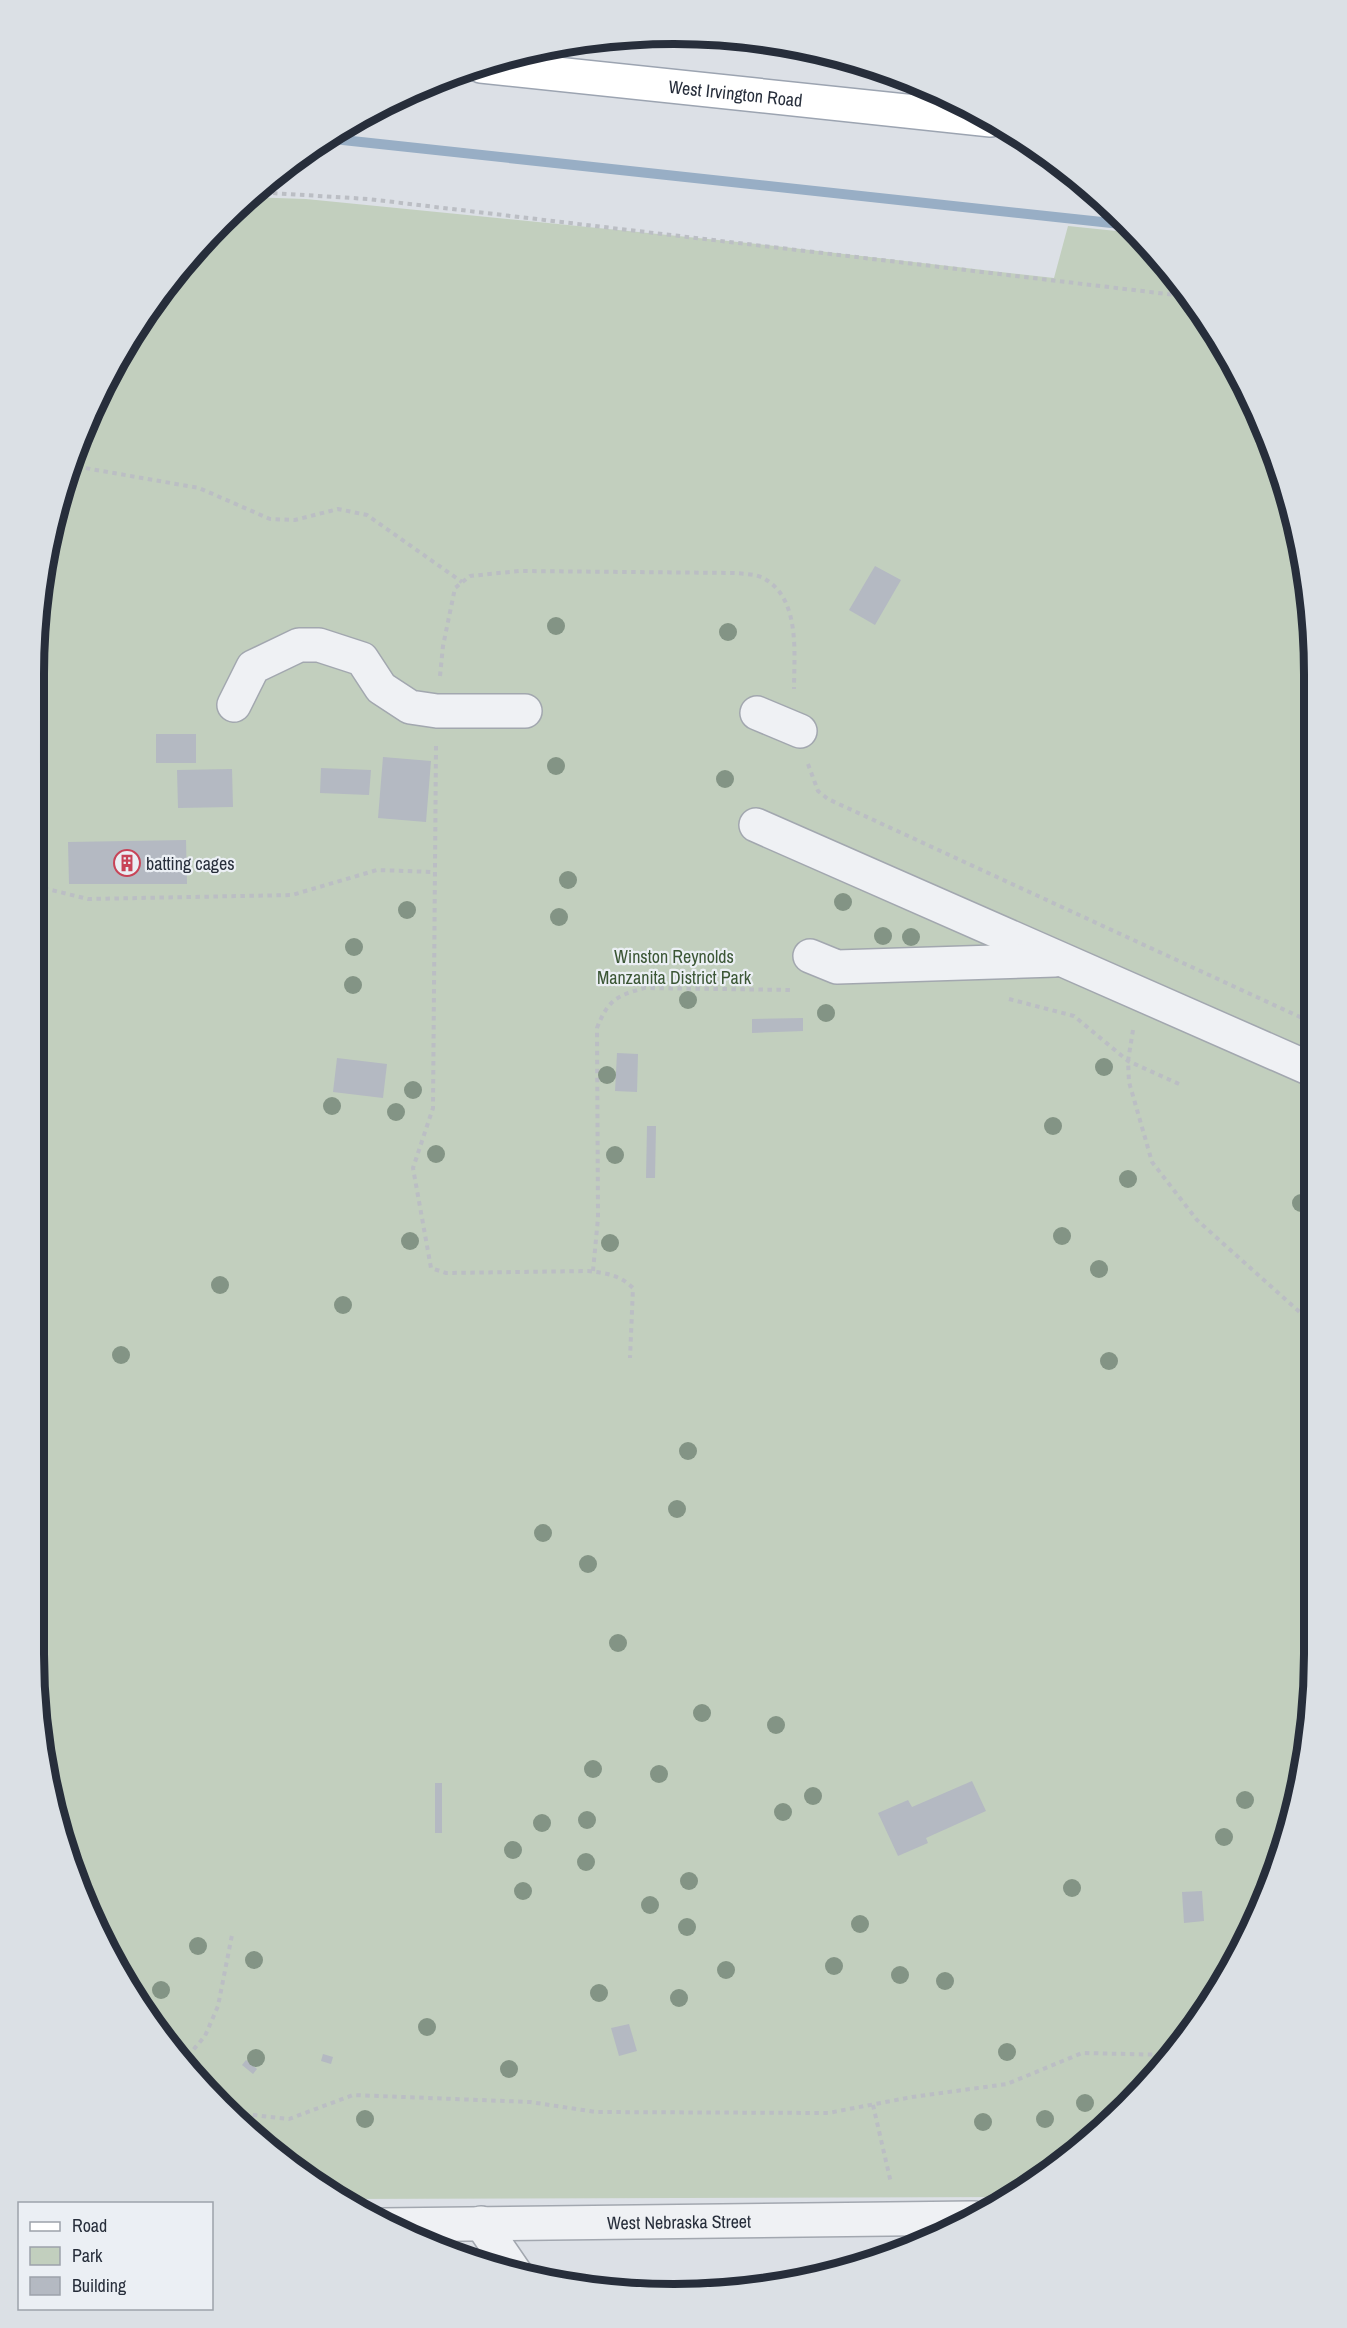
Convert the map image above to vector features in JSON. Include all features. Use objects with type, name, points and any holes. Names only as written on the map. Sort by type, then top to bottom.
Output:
[{"type":"main road","name":"West Irvington Road","points":[[500,68],[970,118]]},
{"type":"street","points":[[234,705],[253,668],[298,645],[319,645],[362,659],[381,688],[410,707],[437,711],[525,711]]},
{"type":"street","points":[[757,713],[800,731]]},
{"type":"street","points":[[756,825],[1304,1066]]},
{"type":"street","points":[[810,956],[837,967],[1062,960]]},
{"type":"street","name":"West Nebraska Street","points":[[405,2225],[956,2218]]},
{"type":"street","points":[[481,2223],[508,2262]]},
{"type":"path","points":[[267,193],[368,199],[1177,295]]},
{"type":"path","points":[[78,467],[199,488],[270,519],[295,520],[338,509],[367,515],[462,582]]},
{"type":"path","points":[[630,1358],[633,1288],[610,1273],[593,1271],[446,1272],[431,1268],[413,1168],[433,1108],[433,872],[437,711],[443,646],[455,588],[470,576],[519,571],[725,573],[762,577],[787,606],[795,630],[794,693],[800,731],[818,791],[828,799],[1304,1019]]},
{"type":"path","points":[[44,888],[88,899],[292,895],[377,870],[433,872]]},
{"type":"path","points":[[593,1271],[598,1218],[597,1028],[604,1008],[621,995],[644,988],[806,990]]},
{"type":"path","points":[[999,996],[1074,1016],[1128,1061],[1179,1084]]},
{"type":"path","points":[[1146,997],[1134,1024],[1128,1061],[1129,1082],[1152,1162],[1197,1220],[1304,1316]]},
{"type":"path","points":[[188,2056],[205,2036],[218,2006],[232,1935]]},
{"type":"path","points":[[243,2114],[289,2119],[353,2095],[530,2102],[596,2112],[828,2113],[873,2104],[1007,2085],[1082,2054],[1159,2055]]},
{"type":"path","points":[[873,2104],[899,2218]]},
{"type":"green space","name":"Winston Reynolds Manzanita District Park","points":[[261,197],[306,199],[748,243],[1054,278],[1068,226],[1122,232],[1147,258],[1197,323],[1239,395],[1256,432],[1282,510],[1291,551],[1298,591],[1304,674],[1304,1654],[1298,1737],[1282,1818],[1256,1896],[1219,1970],[1197,2005],[1147,2070],[1119,2100],[1057,2154],[993,2197],[356,2199],[323,2178],[258,2128],[200,2070],[150,2005],[128,1970],[91,1896],[65,1818],[49,1737],[45,1696],[44,674],[49,591],[65,510],[91,432],[108,395],[150,323],[174,290],[228,228]]},
{"type":"building","points":[[875,566],[901,580],[875,625],[849,610]]},
{"type":"building","points":[[156,734],[196,734],[196,763],[156,763]]},
{"type":"building","points":[[383,757],[431,761],[426,822],[378,818]]},
{"type":"building","points":[[321,768],[371,770],[369,795],[320,793]]},
{"type":"building","points":[[232,769],[233,807],[178,808],[177,770]]},
{"type":"building","name":"batting cages","points":[[186,840],[187,884],[69,884],[68,842]]},
{"type":"building","points":[[803,1018],[803,1031],[752,1033],[752,1019]]},
{"type":"building","points":[[617,1053],[638,1054],[637,1092],[615,1091]]},
{"type":"building","points":[[337,1058],[387,1064],[383,1098],[333,1092]]},
{"type":"building","points":[[647,1126],[656,1126],[655,1178],[646,1178]]},
{"type":"building","points":[[972,1781],[986,1811],[926,1838],[928,1843],[898,1856],[878,1813],[908,1800],[912,1807]]},
{"type":"building","points":[[435,1783],[442,1783],[442,1833],[435,1833]]},
{"type":"building","points":[[1202,1891],[1204,1921],[1184,1923],[1182,1892]]},
{"type":"building","points":[[629,2024],[637,2051],[619,2056],[611,2028]]},
{"type":"building","points":[[323,2054],[333,2057],[331,2064],[321,2061]]},
{"type":"building","points":[[246,2060],[257,2069],[253,2074],[242,2065]]},
{"type":"waterway","points":[[340,140],[1114,223]]},
{"type":"place","name":"batting cages","points":[[127,863]]}]
